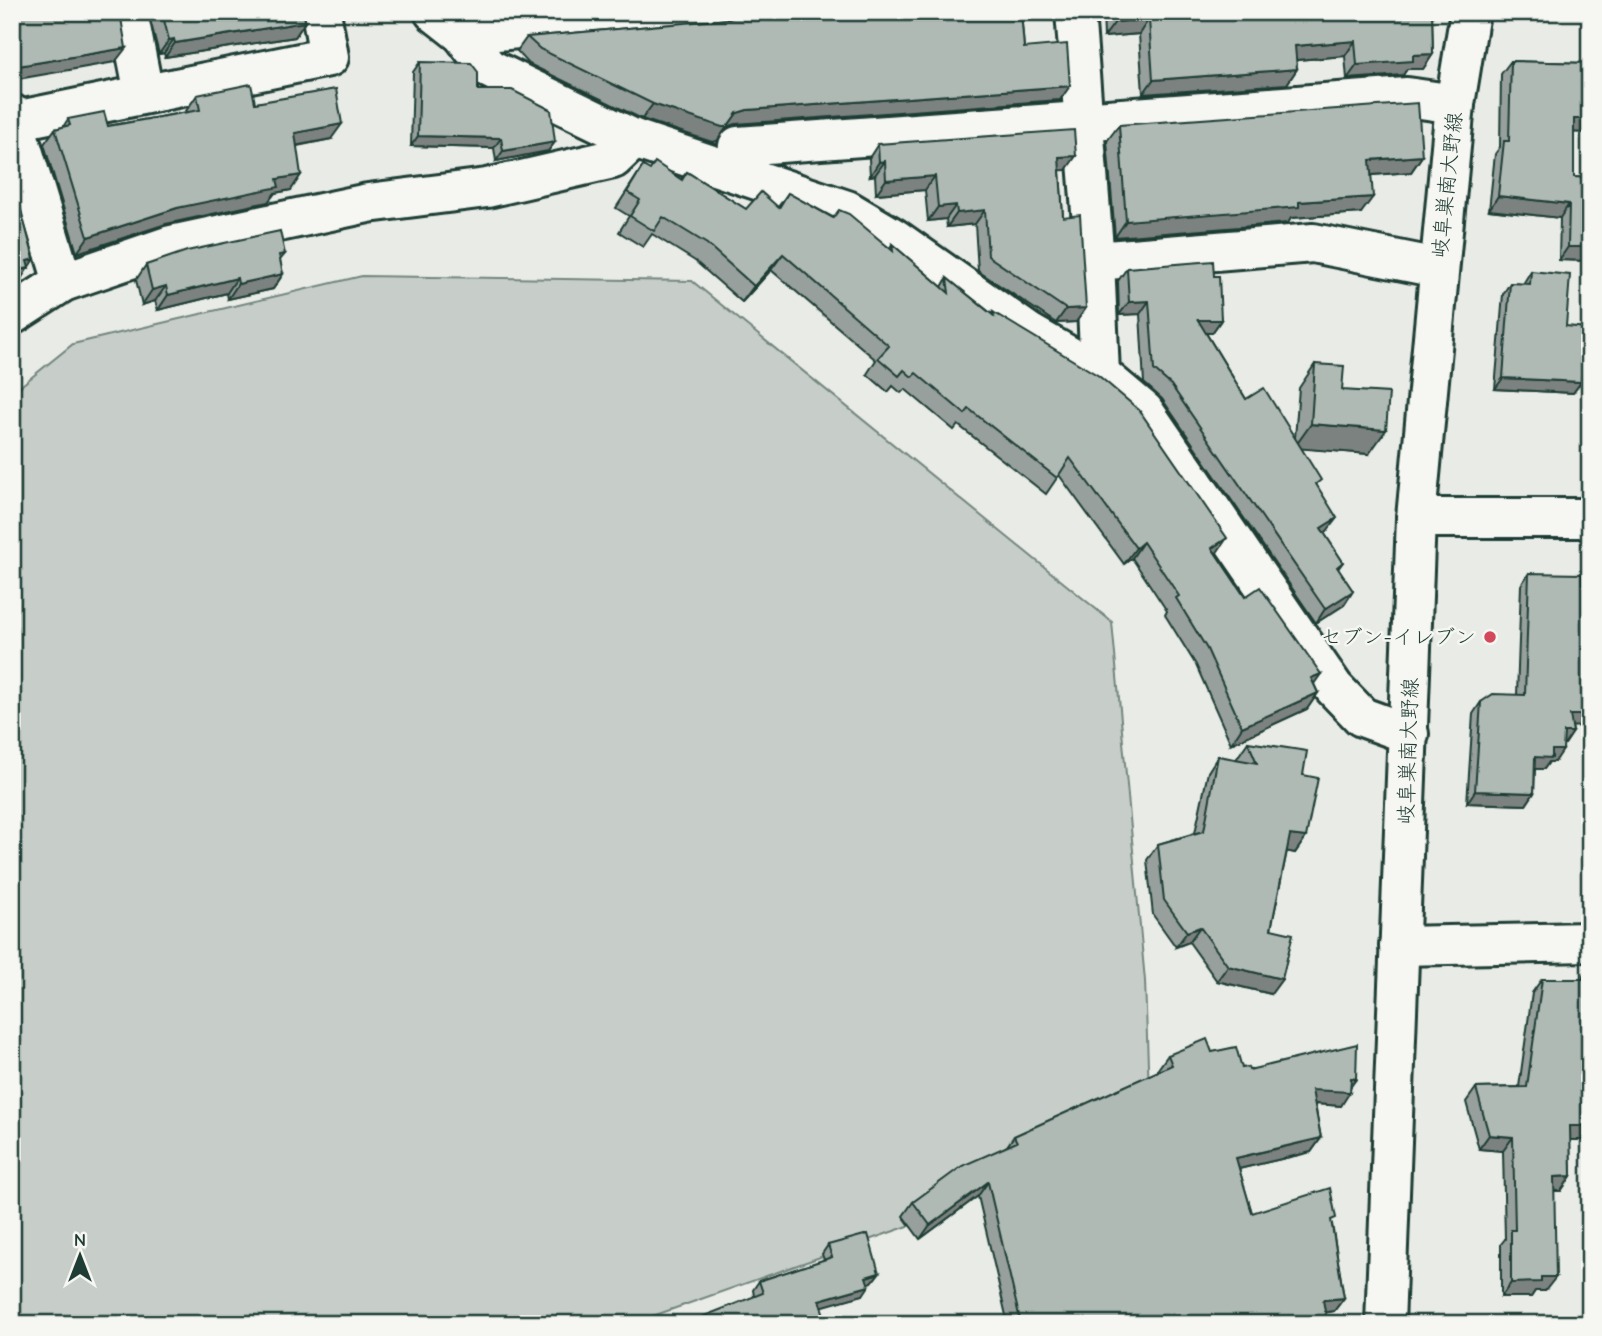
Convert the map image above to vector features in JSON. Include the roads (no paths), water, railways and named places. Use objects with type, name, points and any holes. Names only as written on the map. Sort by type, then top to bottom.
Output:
[{"type":"street","points":[[128,12],[144,94]]},
{"type":"street","points":[[63,282],[13,117],[329,57],[321,12]]},
{"type":"street","points":[[448,23],[716,12]]},
{"type":"street","points":[[1075,12],[1095,261],[1100,374]]},
{"type":"street","name":"岐阜巣南大野線","points":[[1385,1324],[1416,519],[1455,104],[1470,12]]},
{"type":"street","points":[[448,23],[488,68],[634,139],[734,170],[847,210],[894,238],[1029,333],[1100,374],[1144,411],[1334,688],[1362,717],[1409,734]]},
{"type":"street","points":[[734,170],[738,146],[1407,97],[1455,104]]},
{"type":"street","points":[[12,315],[63,282],[184,242],[368,203],[488,188],[613,159],[634,139]]},
{"type":"street","points":[[1095,261],[1313,243],[1438,268]]},
{"type":"street","points":[[1416,519],[1590,519]]},
{"type":"street","points":[[1399,946],[1590,942]]},
{"type":"place","name":"セブン-イレブン","points":[[1490,637]]}]
